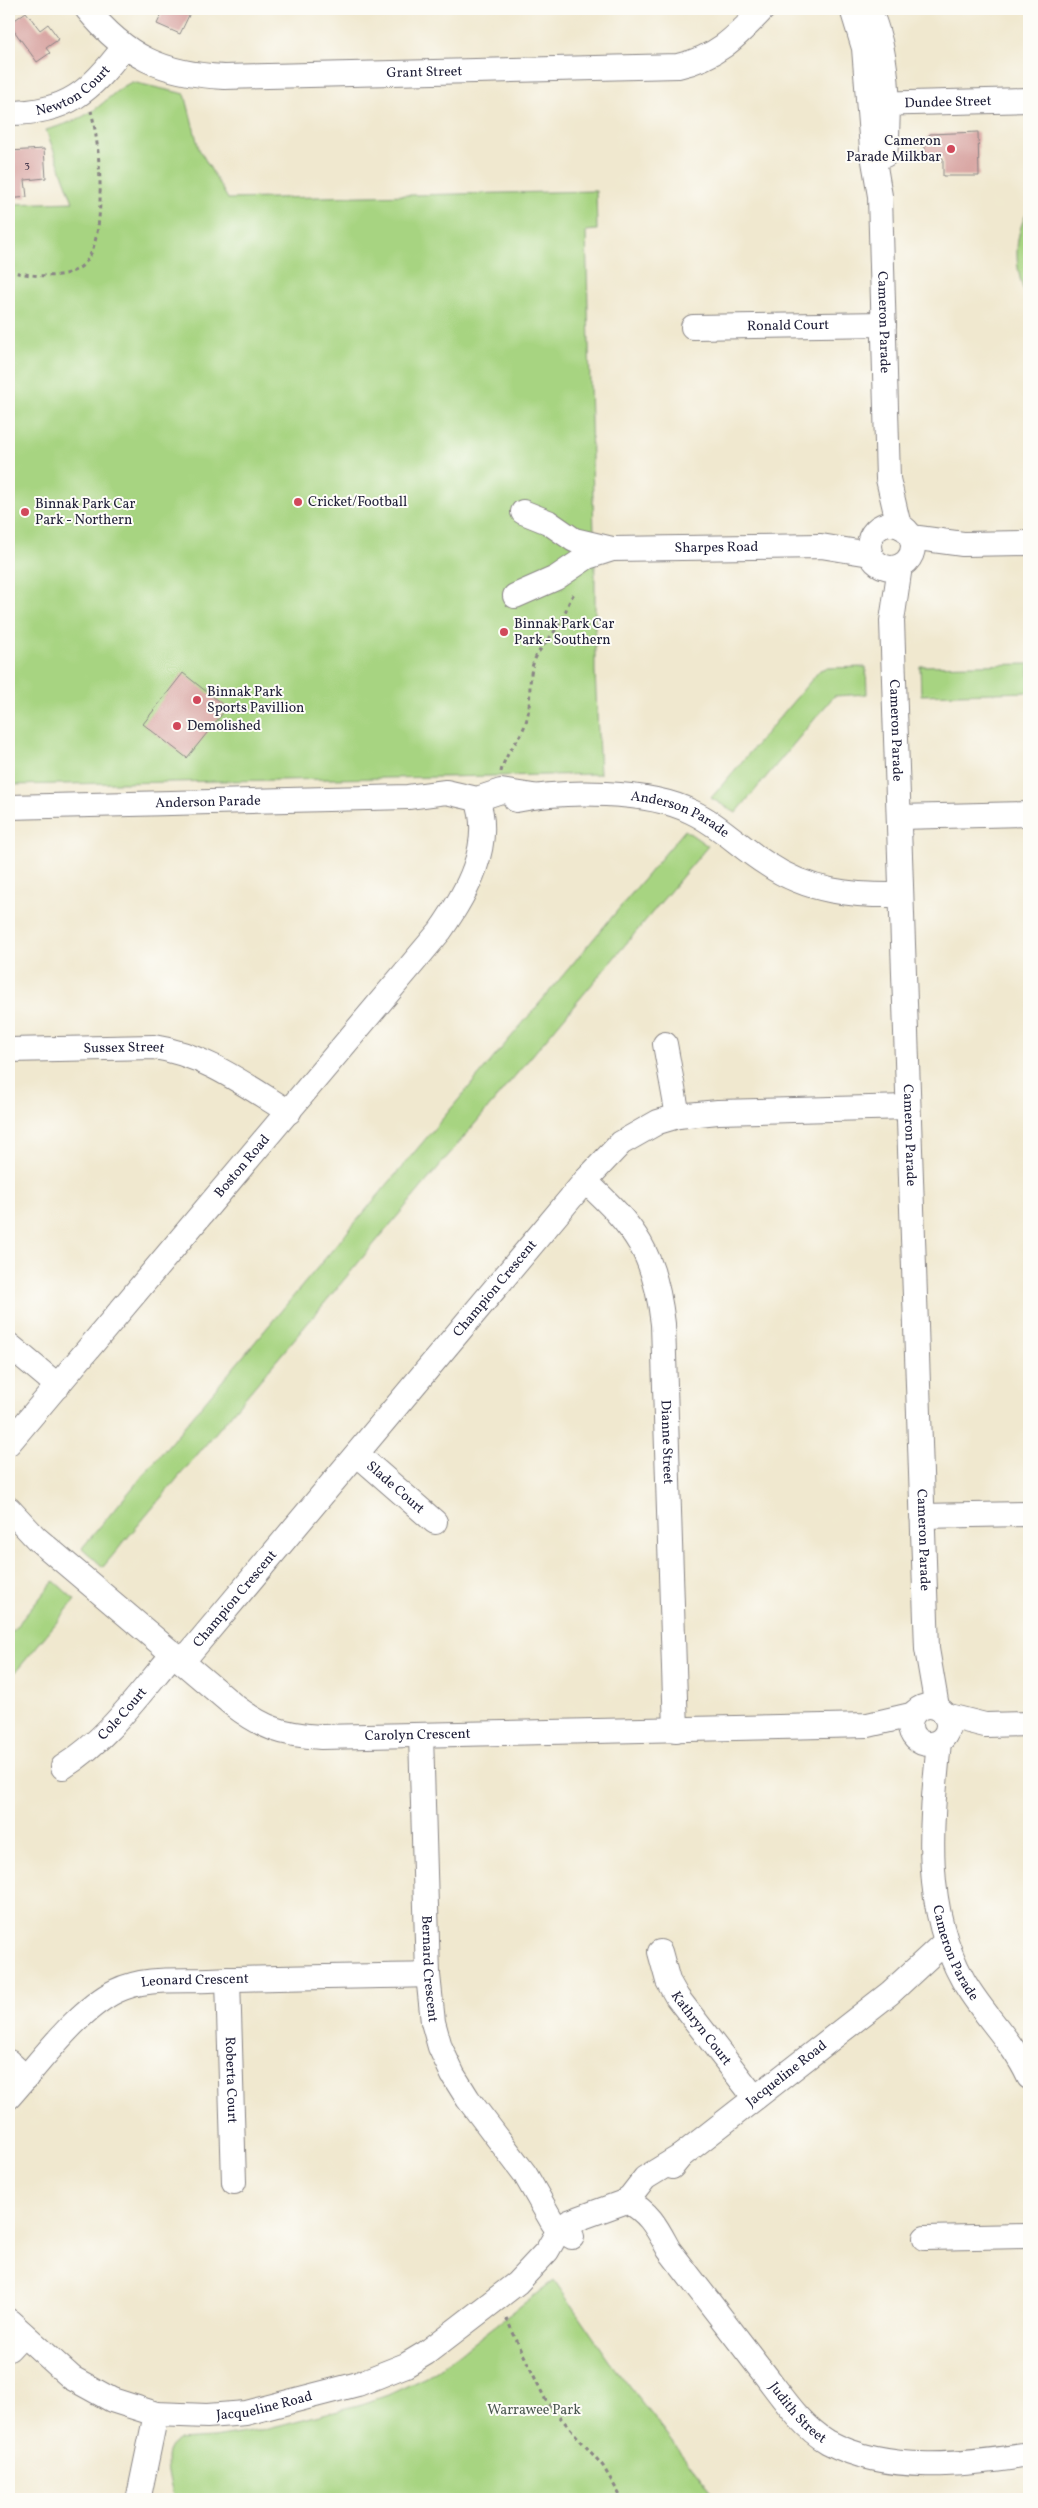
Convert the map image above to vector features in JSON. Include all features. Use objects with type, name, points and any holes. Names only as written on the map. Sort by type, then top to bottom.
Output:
[{"type":"street","name":"Grant Street","points":[[87,9],[107,32],[124,47],[155,65],[185,74],[224,77],[665,68],[694,62],[717,52],[763,9]]},
{"type":"street","name":"Cameron Parade","points":[[852,9],[864,48],[877,103]]},
{"type":"street","name":"Cameron Parade","points":[[869,9],[880,44],[872,149],[880,196],[892,621],[935,1901],[950,1952],[963,1981],[1001,2030],[1022,2061],[1029,2077]]},
{"type":"street","name":"Newton Court","points":[[9,113],[41,111],[68,102],[96,81],[124,47]]},
{"type":"street","name":"Dundee Street","points":[[877,103],[1029,100]]},
{"type":"street","name":"Ronald Court","points":[[694,328],[884,324]]},
{"type":"street","name":"Sharpes Road","points":[[523,512],[548,522],[574,540],[612,550],[1029,543]]},
{"type":"street","name":"Sharpes Road","points":[[515,596],[550,582],[587,558],[612,550]]},
{"type":"street","name":"Anderson Parade","points":[[9,807],[408,797],[446,792],[477,809],[501,791],[532,796],[626,796],[669,803],[692,811],[710,822],[768,866],[835,893],[850,894],[901,888]]},
{"type":"street","name":"Boston Road","points":[[9,1444],[440,931],[468,881],[477,809]]},
{"type":"street","points":[[899,817],[1029,814]]},
{"type":"street","points":[[665,1044],[678,1116]]},
{"type":"street","name":"Sussex Street","points":[[9,1050],[154,1047],[194,1057],[221,1068],[283,1118]]},
{"type":"street","name":"Champion Crescent","points":[[178,1657],[356,1454],[585,1181],[621,1143],[658,1122],[678,1116],[718,1112],[908,1107]]},
{"type":"street","name":"Dianne Street","points":[[585,1181],[626,1220],[648,1257],[660,1299],[663,1324],[676,1730]]},
{"type":"street","points":[[9,1345],[58,1386]]},
{"type":"street","name":"Slade Court","points":[[356,1454],[435,1522]]},
{"type":"street","name":"Carolyn Crescent","points":[[9,1509],[36,1538]]},
{"type":"street","points":[[922,1516],[1029,1514]]},
{"type":"street","name":"Carolyn Crescent","points":[[9,1520],[36,1538],[248,1716],[274,1730],[322,1738],[928,1725]]},
{"type":"street","name":"Cole Court","points":[[63,1767],[81,1756],[107,1733],[178,1657]]},
{"type":"street","points":[[928,1725],[1029,1724]]},
{"type":"street","name":"Bernard Crescent","points":[[421,1735],[428,1975],[433,2022],[440,2047],[453,2075],[468,2099],[525,2174],[545,2192],[565,2217],[567,2230]]},
{"type":"street","name":"Kathryn Court","points":[[660,1952],[668,1981],[677,1996],[755,2098]]},
{"type":"street","name":"Jacqueline Road","points":[[12,2331],[91,2390],[112,2400],[156,2414],[207,2416],[246,2413],[334,2391],[382,2376],[426,2353],[508,2290],[552,2264],[567,2230],[583,2230],[633,2208],[681,2156],[890,1993],[950,1952]]},
{"type":"street","name":"Leonard Crescent","points":[[9,2097],[90,2008],[116,1991],[148,1982],[428,1975]]},
{"type":"street","name":"Roberta Court","points":[[228,1979],[234,2182]]},
{"type":"street","points":[[9,2062],[26,2078]]},
{"type":"street","name":"Judith Street","points":[[633,2208],[653,2220],[669,2250],[793,2411],[826,2441],[847,2451],[870,2458],[920,2464],[992,2461],[1029,2455]]},
{"type":"street","points":[[925,2238],[1029,2236]]},
{"type":"street","points":[[139,2496],[156,2414]]},
{"type":"street","name":"Judith Street","points":[[992,2461],[1029,2468]]},
{"type":"path","points":[[9,272],[39,275],[71,271],[85,264],[93,247],[99,224],[100,203],[99,170],[90,110]]},
{"type":"path","points":[[500,777],[502,764],[513,749],[525,724],[529,708],[532,668],[540,649],[560,623],[577,588]]},
{"type":"path","points":[[508,2290],[505,2316],[546,2401],[603,2466],[622,2499]]},
{"type":"green space","points":[[132,82],[185,94],[199,149],[228,199],[596,191],[597,230],[586,231],[595,573],[595,672],[600,774],[9,785],[9,204],[73,202],[46,130],[88,114],[121,88]]},
{"type":"green space","points":[[1029,209],[1029,304],[1018,268],[1017,244],[1023,220]]},
{"type":"green space","points":[[1029,664],[1029,692],[921,695],[920,666]]},
{"type":"green space","points":[[866,667],[867,694],[834,696],[736,813],[711,798],[820,670],[826,668]]},
{"type":"green space","points":[[685,830],[708,846],[103,1567],[82,1548]]},
{"type":"green space","points":[[54,1581],[75,1600],[9,1680],[9,1635]]},
{"type":"green space","name":"Warrawee Park","points":[[554,2280],[609,2360],[717,2499],[173,2499],[167,2460],[171,2446],[177,2440],[213,2438],[257,2431],[362,2404],[388,2395],[428,2376],[447,2363]]},
{"type":"building","points":[[164,9],[192,9],[180,34],[157,24]]},
{"type":"building","points":[[26,12],[40,30],[48,24],[59,39],[46,48],[50,53],[37,62],[9,24]]},
{"type":"building","name":"Cameron Parade Milkbar","points":[[978,132],[979,176],[943,176],[943,158],[925,158],[925,140],[930,134]]},
{"type":"building","points":[[44,149],[46,178],[25,180],[27,197],[9,199],[9,151]]},
{"type":"building","name":"Demolished","points":[[183,673],[227,708],[187,758],[143,724]]},
{"type":"place","name":"Cameron Parade Milkbar","points":[[951,149]]},
{"type":"place","name":"Cricket/Football","points":[[298,502]]},
{"type":"place","name":"Binnak Park Car Park - Northern","points":[[25,512]]},
{"type":"place","name":"Binnak Park Car Park - Southern","points":[[504,632]]},
{"type":"place","name":"Binnak Park Sports Pavillion","points":[[197,700]]},
{"type":"place","name":"Demolished","points":[[177,726]]}]
